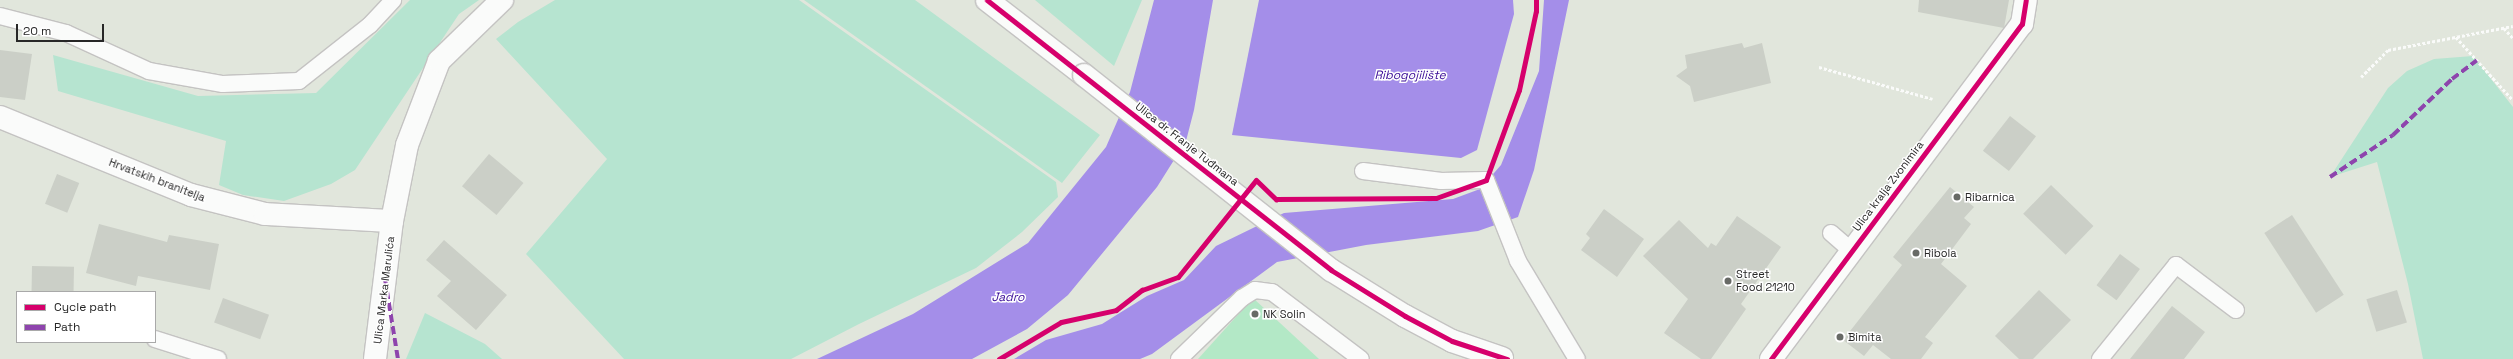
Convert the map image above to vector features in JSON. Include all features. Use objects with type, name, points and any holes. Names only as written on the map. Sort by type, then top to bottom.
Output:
[{"type":"street","name":"Ulica Marka Marulića","points":[[376,359],[392,221],[407,145],[439,61],[502,0]]},
{"type":"street","name":"Ulica dr. Franje Tuđmana","points":[[987,0],[1331,270],[1405,316],[1452,341],[1505,359]]},
{"type":"street","name":"Ulica kralja Zvonimira","points":[[1771,359],[2022,24],[2026,0]]},
{"type":"street","name":"Hrvatskih branitelja","points":[[0,118],[191,195],[265,214],[392,221]]},
{"type":"lane","points":[[0,16],[66,33],[149,71],[223,84],[299,81],[370,25],[393,0]]},
{"type":"lane","points":[[1362,171],[1441,181],[1486,180],[1506,236],[1518,261],[1577,359]]},
{"type":"lane","points":[[1831,233],[1852,251]]},
{"type":"lane","points":[[2100,359],[2176,266],[2236,310]]},
{"type":"lane","points":[[1179,359],[1242,298],[1255,290],[1272,292],[1361,359]]},
{"type":"lane","points":[[156,339],[218,359]]},
{"type":"path","points":[[1486,180],[1519,90],[1536,11],[1536,0]]},
{"type":"path","points":[[2361,77],[2388,50],[2513,26]]},
{"type":"path","points":[[2504,28],[2513,38]]},
{"type":"path","points":[[2456,37],[2513,100]]},
{"type":"path","points":[[1819,67],[1960,106]]},
{"type":"path","points":[[1276,198],[1380,198]]},
{"type":"path","points":[[999,359],[1061,322],[1116,310],[1142,290],[1178,277],[1227,216]]},
{"type":"green space","points":[[410,0],[479,0],[459,14],[355,170],[331,184],[284,201],[243,195],[219,185],[226,141],[58,91],[53,55],[198,96],[316,93]]},
{"type":"green space","points":[[555,0],[799,0],[1056,182],[1058,197],[1022,232],[976,268],[859,324],[791,359],[624,359],[526,254],[607,159],[496,39],[518,22]]},
{"type":"green space","points":[[804,0],[915,0],[1100,135],[1062,183]]},
{"type":"green space","points":[[1035,0],[1142,0],[1114,66]]},
{"type":"green space","points":[[2473,56],[2513,107],[2513,359],[2423,359],[2408,284],[2377,162],[2330,177],[2388,88],[2407,71],[2434,59]]},
{"type":"green space","name":"NK Solin","points":[[1253,298],[1319,359],[1198,359]]},
{"type":"green space","points":[[425,313],[485,344],[502,359],[406,359]]},
{"type":"water","name":"Jadro","points":[[1154,0],[1213,0],[1194,110],[1186,141],[1157,187],[1068,295],[1027,329],[972,359],[817,359],[913,314],[1028,243],[1106,147],[1130,92]]},
{"type":"water","name":"Ribogojilište","points":[[1259,0],[1513,0],[1514,14],[1477,150],[1461,158],[1232,135]]},
{"type":"water","points":[[1544,0],[1569,0],[1534,170],[1518,217],[1478,231],[1366,245],[1277,262],[1152,354],[1140,359],[1014,359],[1046,340],[1102,324],[1147,296],[1184,280],[1216,246],[1284,213],[1453,199],[1480,189],[1501,165],[1539,71]]},
{"type":"building","points":[[1919,0],[2009,0],[2004,28],[1918,12]]},
{"type":"building","points":[[1742,43],[1744,48],[1762,43],[1771,83],[1694,102],[1690,86],[1676,76],[1687,68],[1685,55]]},
{"type":"building","points":[[0,50],[32,54],[25,100],[0,97]]},
{"type":"building","points":[[2010,116],[2036,136],[2009,171],[1983,151]]},
{"type":"building","points":[[489,154],[523,183],[496,215],[462,186]]},
{"type":"building","points":[[57,174],[79,183],[67,213],[45,204]]},
{"type":"building","points":[[2051,185],[2093,226],[2066,255],[2023,214]]},
{"type":"building","points":[[1950,187],[1974,207],[1964,218],[1971,224],[1941,264],[1967,286],[1925,337],[1933,343],[1921,359],[1891,359],[1873,345],[1864,356],[1843,340],[1902,265],[1893,257]]},
{"type":"building","points":[[1604,209],[1644,239],[1617,277],[1581,250],[1590,238],[1586,234]]},
{"type":"building","points":[[2292,215],[2344,295],[2316,313],[2264,233]]},
{"type":"building","points":[[1737,216],[1781,247],[1741,304],[1746,309],[1711,359],[1701,359],[1664,333],[1688,299],[1643,256],[1679,220],[1708,248],[1711,243],[1716,246]]},
{"type":"building","points":[[99,224],[167,242],[169,235],[219,244],[210,290],[138,276],[136,286],[86,273]]},
{"type":"building","points":[[444,240],[507,295],[476,330],[437,296],[451,281],[426,260]]},
{"type":"building","points":[[2120,254],[2140,269],[2116,300],[2097,285]]},
{"type":"building","points":[[32,266],[74,267],[74,291],[32,291]]},
{"type":"building","points":[[2039,290],[2071,320],[2033,359],[2019,359],[1995,336]]},
{"type":"building","points":[[2397,290],[2407,323],[2376,332],[2366,299]]},
{"type":"building","points":[[223,298],[269,315],[260,339],[214,322]]},
{"type":"building","points":[[2172,306],[2205,332],[2184,359],[2130,359]]},
{"type":"marked path","points":[[2330,177],[2393,135],[2452,79],[2477,60]]},
{"type":"marked path","points":[[385,279],[398,359]]},
{"type":"cycle path","points":[[987,0],[1331,270],[1405,316],[1452,341],[1507,359]]},
{"type":"cycle path","points":[[999,359],[1061,322],[1116,310],[1142,290],[1178,277],[1256,180],[1276,199],[1436,198],[1486,180],[1519,90],[1536,11],[1536,0]]},
{"type":"cycle path","points":[[1771,359],[2022,24],[2026,0]]},
{"type":"place","name":"Ribarnica","points":[[1957,197]]},
{"type":"place","name":"Ribola","points":[[1916,253]]},
{"type":"place","name":"Street Food 21210","points":[[1728,281]]},
{"type":"place","name":"NK Solin","points":[[1255,314]]},
{"type":"place","name":"Bimita","points":[[1840,337]]}]
